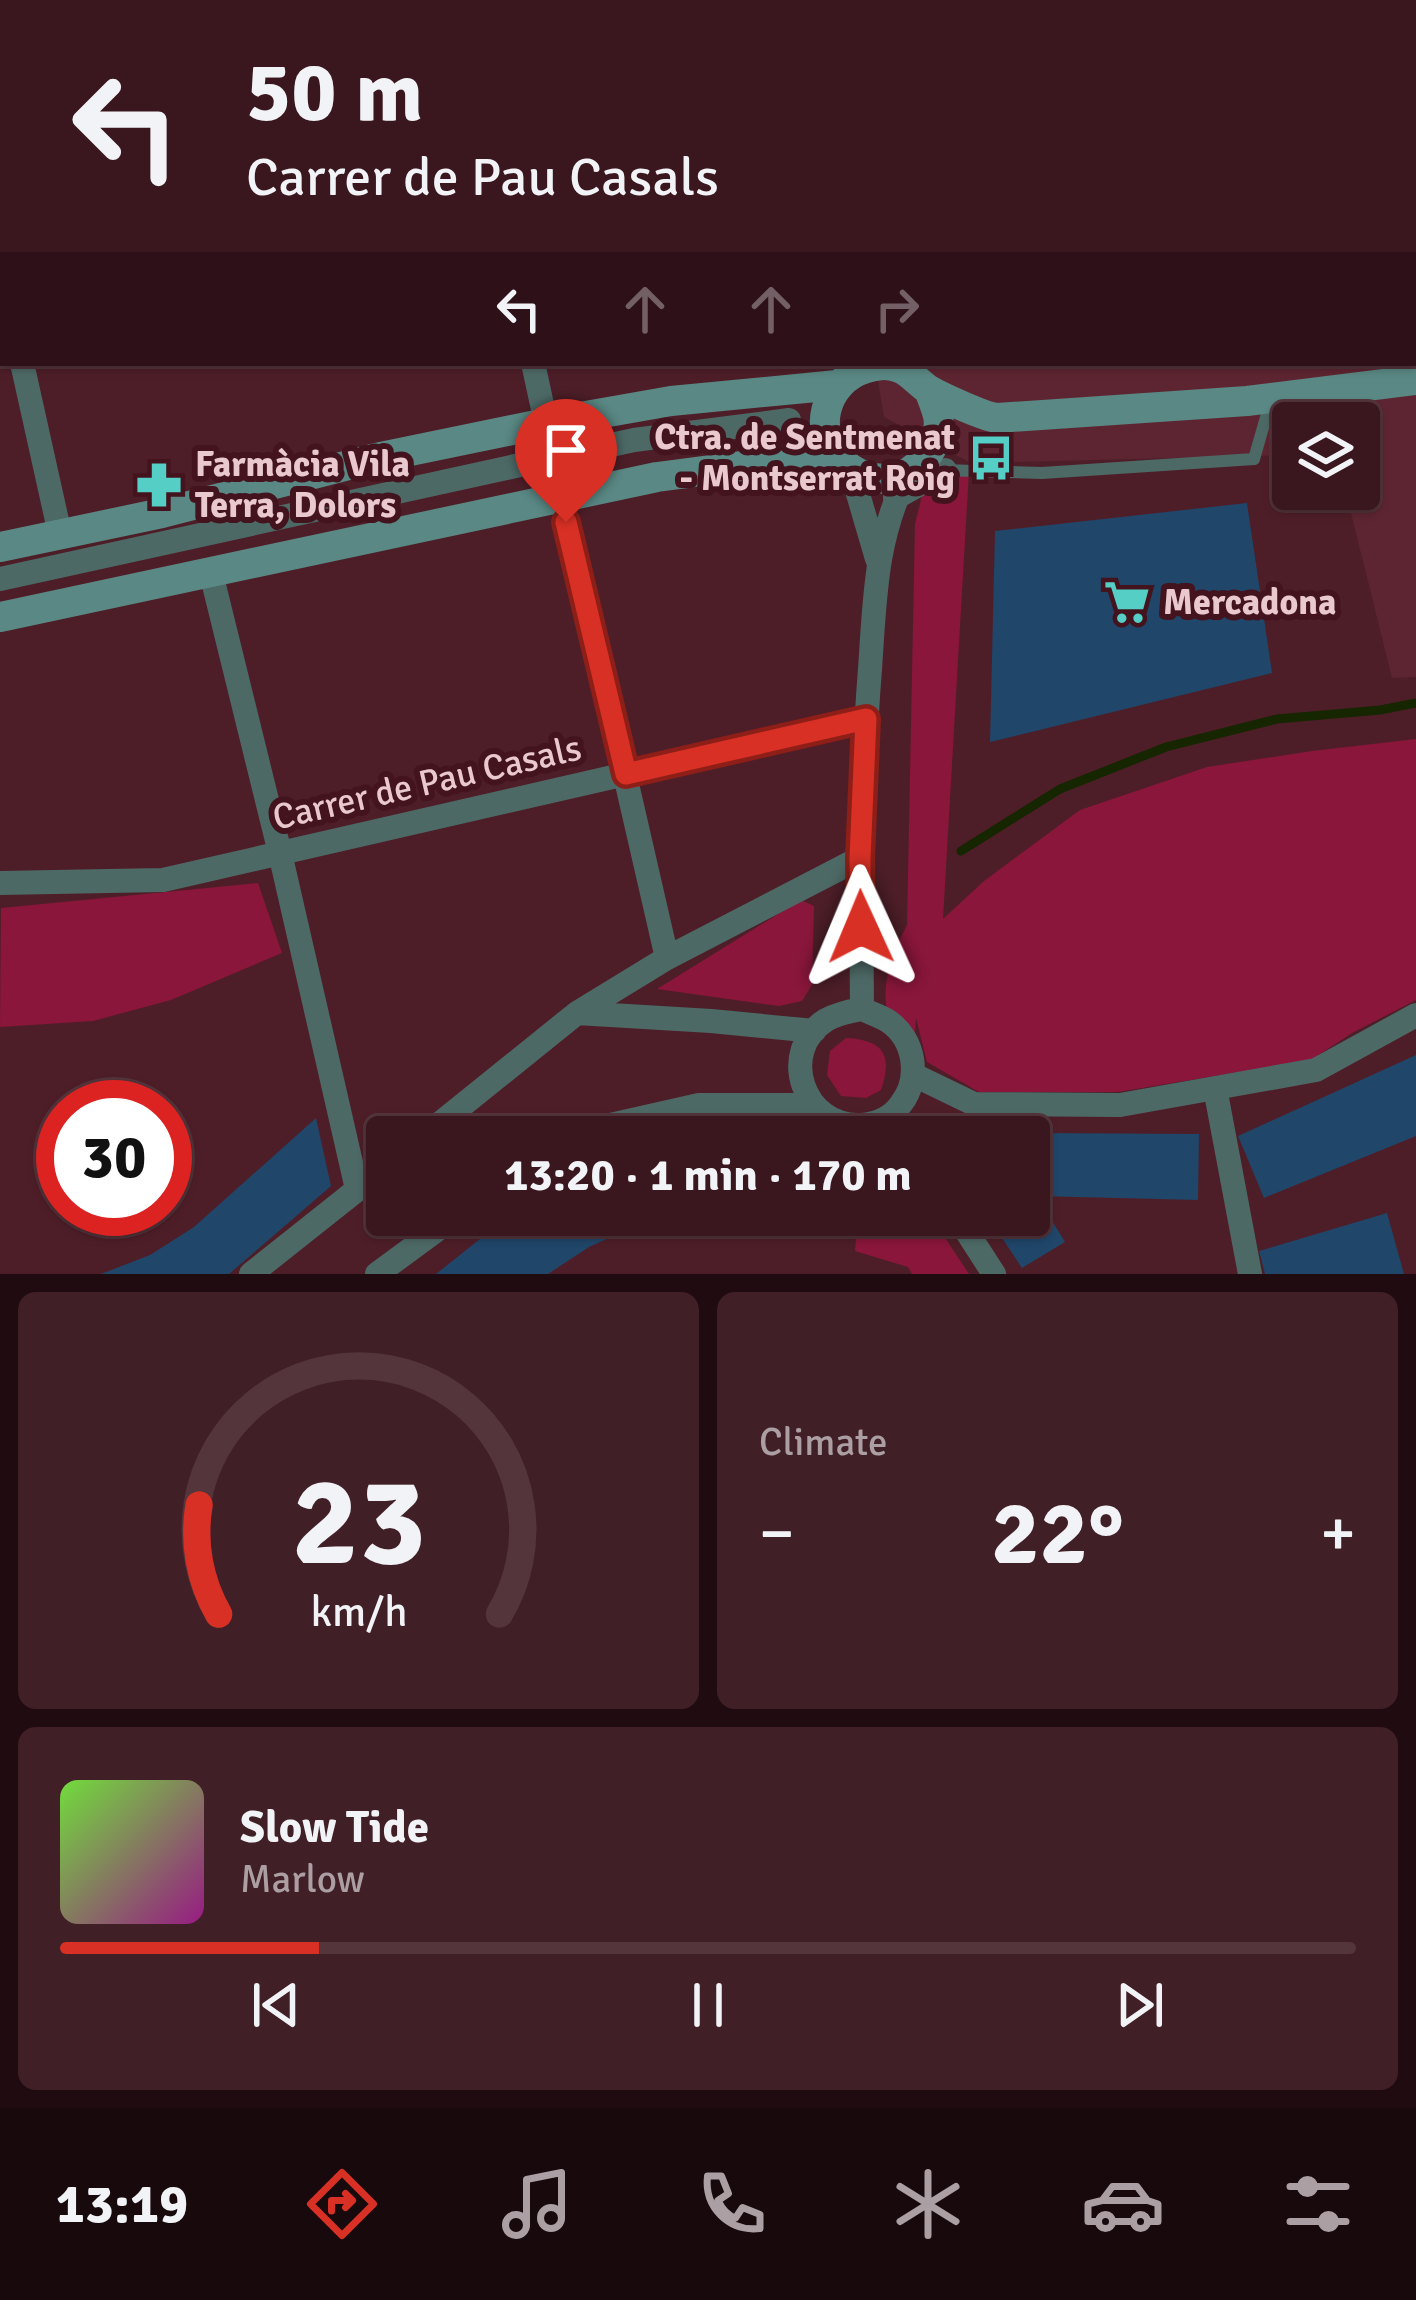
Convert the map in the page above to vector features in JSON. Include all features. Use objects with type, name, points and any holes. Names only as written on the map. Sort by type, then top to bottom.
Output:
[{"type":"street","points":[[23,366],[60,534]]},
{"type":"street","points":[[533,366],[546,423]]},
{"type":"street","points":[[896,366],[929,389],[986,417],[1272,398],[1416,380]]},
{"type":"street","points":[[0,547],[546,423],[848,374]]},
{"type":"street","points":[[848,374],[828,403],[827,438],[842,462],[878,561]]},
{"type":"street","points":[[862,1009],[860,858],[878,561],[936,439],[939,417],[929,389]]},
{"type":"street","points":[[936,439],[974,427],[986,417]]},
{"type":"street","points":[[0,579],[634,440],[790,420]]},
{"type":"street","points":[[0,617],[657,477],[842,462],[877,479],[916,477]]},
{"type":"street","points":[[561,497],[667,958]]},
{"type":"street","points":[[211,573],[357,1190]]},
{"type":"street","name":"Carrer de Pau Casals","points":[[0,883],[163,880],[866,719]]},
{"type":"street","points":[[449,1116],[578,1013],[667,958],[860,858]]},
{"type":"street","points":[[862,1009],[890,1022],[904,1037],[913,1055],[914,1075],[905,1100],[892,1114],[872,1124],[848,1126],[829,1119],[813,1105],[803,1088],[802,1054],[826,1020],[862,1009]]},
{"type":"street","points":[[578,1013],[814,1031]]},
{"type":"street","points":[[914,1075],[974,1104],[1120,1105],[1316,1070],[1416,1015]]},
{"type":"street","points":[[1215,1088],[1250,1274]]},
{"type":"street","points":[[650,1116],[699,1105],[813,1105]]},
{"type":"street","points":[[251,1274],[366,1183]]},
{"type":"street","points":[[377,1274],[408,1265],[436,1236]]},
{"type":"street","points":[[970,1236],[994,1274]]},
{"type":"lane","points":[[916,477],[1254,460],[1272,398]]},
{"type":"shaded area","points":[[876,366],[1416,366],[1416,677],[1392,678],[1350,510],[1380,510],[1380,402],[1272,402],[1272,456],[971,463],[884,417]]},
{"type":"shaded area","points":[[969,471],[943,919],[984,881],[1080,810],[1207,767],[1416,739],[1416,1000],[1311,1060],[1118,1092],[979,1092],[927,1062],[916,1018],[913,1055],[890,1021],[885,996],[892,959],[907,925],[915,524],[922,495]]},
{"type":"shaded area","points":[[258,883],[282,953],[171,1000],[93,1021],[0,1027],[1,908]]},
{"type":"shaded area","points":[[801,900],[814,906],[812,985],[802,1001],[779,1006],[657,989]]},
{"type":"shaded area","points":[[846,1038],[877,1046],[885,1059],[881,1090],[866,1098],[841,1096],[827,1075],[830,1051]]},
{"type":"shaded area","points":[[856,1236],[944,1236],[969,1274],[912,1274],[908,1267],[855,1251]]},
{"type":"building","name":"Mercadona","points":[[1247,503],[1272,673],[990,742],[995,531]]},
{"type":"building","points":[[1416,1055],[1416,1136],[1264,1198],[1238,1136]]},
{"type":"building","points":[[316,1118],[331,1186],[229,1274],[101,1274],[150,1255],[180,1236],[192,1236],[194,1227]]},
{"type":"building","points":[[1050,1133],[1199,1134],[1198,1200],[1050,1196]]},
{"type":"building","points":[[1387,1213],[1404,1274],[1265,1274],[1259,1251]]},
{"type":"building","points":[[1050,1217],[1065,1242],[1022,1268],[1001,1236],[1050,1236]]},
{"type":"building","points":[[484,1236],[613,1236],[548,1274],[436,1274]]},
{"type":"waterway","points":[[961,851],[1060,789],[1166,747],[1277,719],[1416,703]]},
{"type":"place","name":"Ctra. de Sentmenat - Montserrat Roig","points":[[991,458]]},
{"type":"place","name":"Farmàcia Vila Terra, Dolors","points":[[159,485]]},
{"type":"place","name":"Mercadona","points":[[1127,602]]},
{"type":"route","points":[[566,522],[626,774],[866,719],[861,927]]}]
